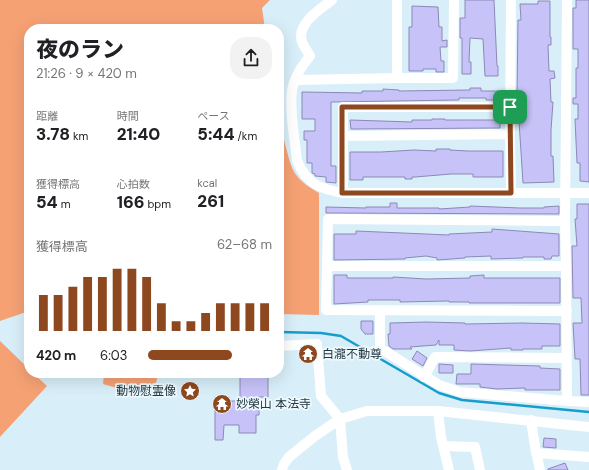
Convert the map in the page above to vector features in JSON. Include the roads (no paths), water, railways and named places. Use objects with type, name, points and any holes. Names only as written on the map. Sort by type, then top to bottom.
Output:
[{"type":"street","points":[[332,0],[305,24],[301,32],[302,42],[310,56],[301,68],[295,80],[291,97],[297,161],[300,168],[315,185],[324,190],[342,193],[589,193]]},
{"type":"street","points":[[397,0],[397,78]]},
{"type":"street","points":[[295,80],[453,78],[454,0]]},
{"type":"street","points":[[511,0],[511,193]]},
{"type":"street","points":[[567,0],[565,193],[567,401]]},
{"type":"street","points":[[342,193],[342,107],[510,107]]},
{"type":"street","points":[[342,136],[510,134]]},
{"type":"street","points":[[565,221],[328,219],[326,310],[567,311]]},
{"type":"street","points":[[327,266],[566,266]]},
{"type":"street","points":[[380,310],[380,348],[439,385],[460,392],[589,402]]},
{"type":"street","points":[[284,346],[317,344],[321,396],[340,419],[343,456],[347,470]]},
{"type":"street","points":[[424,376],[435,357],[567,358]]},
{"type":"street","points":[[282,470],[284,464],[302,446],[340,419],[367,411],[438,411],[589,427]]},
{"type":"street","points":[[438,411],[441,437],[449,470]]},
{"type":"street","points":[[531,420],[540,470]]},
{"type":"street","points":[[443,446],[475,447],[480,470]]},
{"type":"street","points":[[536,453],[589,458]]},
{"type":"waterway","points":[[284,332],[321,333],[341,336],[439,393],[462,400],[589,412]]},
{"type":"place","name":"白瀧不動尊","points":[[308,354]]},
{"type":"place","name":"動物慰霊像","points":[[190,391]]},
{"type":"place","name":"妙榮山 本法寺","points":[[222,404]]}]
